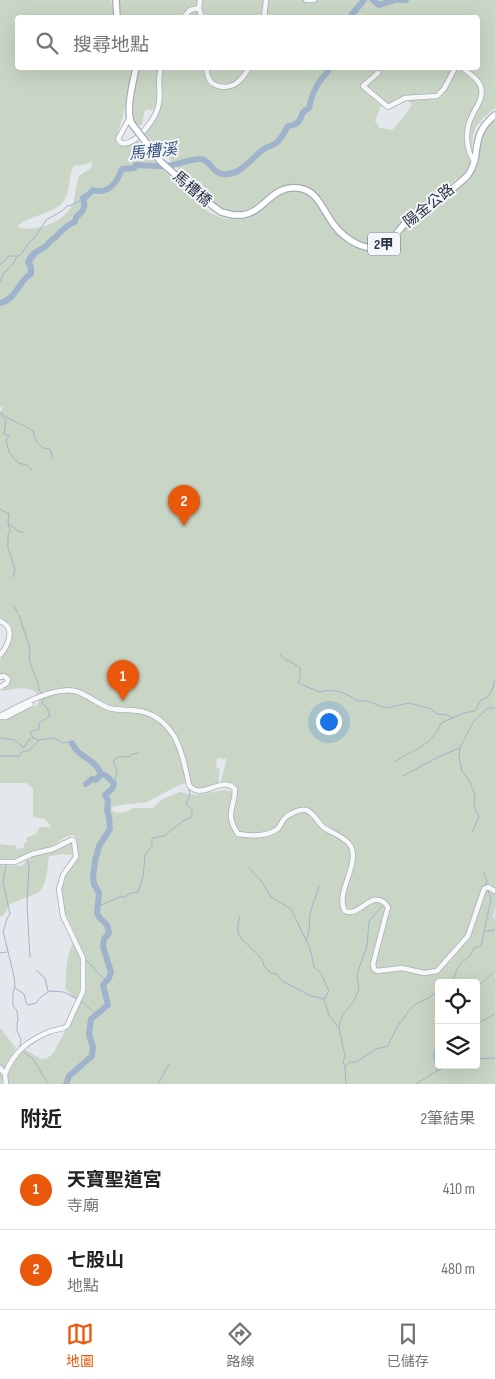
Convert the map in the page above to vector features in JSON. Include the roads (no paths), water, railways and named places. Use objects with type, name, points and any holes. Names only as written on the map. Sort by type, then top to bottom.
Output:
[{"type":"main road","points":[[116,0],[117,15]]},
{"type":"main road","points":[[131,122],[129,109],[136,70]]},
{"type":"main road","name":"陽金公路","points":[[242,215],[256,210],[278,192],[289,187],[306,189],[317,197],[333,224],[344,236],[361,246],[368,248],[379,247],[388,242],[406,222],[463,180],[472,170],[478,134],[495,114]]},
{"type":"main road","name":"馬槽橋","points":[[131,122],[161,162],[198,195],[221,212],[242,215]]},
{"type":"street","points":[[200,0],[199,8],[201,15]]},
{"type":"street","points":[[264,15],[266,0]]},
{"type":"street","points":[[306,0],[314,0]]},
{"type":"street","points":[[186,15],[190,10],[199,8]]},
{"type":"street","points":[[131,122],[118,139],[120,143],[125,144],[137,138],[145,130],[157,111],[161,70]]},
{"type":"street","points":[[207,70],[212,84],[222,87],[239,83],[248,70]]},
{"type":"street","points":[[378,74],[363,86],[388,107],[405,98],[437,96],[444,89],[454,70]]},
{"type":"street","points":[[466,70],[478,80],[482,89],[478,105],[471,117],[468,128],[467,142],[470,156],[474,160]]},
{"type":"street","points":[[0,622],[7,625],[10,631],[7,648],[0,654]]},
{"type":"street","points":[[0,676],[8,679],[7,683],[0,687]]},
{"type":"street","points":[[0,716],[54,693],[76,691],[108,708],[140,711],[165,725],[177,741],[189,785],[192,788],[199,792],[225,785],[232,786],[235,789],[230,811],[238,834],[256,835],[275,831],[284,819],[302,810],[310,813],[324,827],[345,840],[351,848],[353,857],[348,880],[342,892],[343,909],[352,913],[368,902],[379,900],[388,907],[373,964],[374,969],[377,971],[402,968],[424,973],[437,971],[468,936],[484,889],[488,886],[495,891]]},
{"type":"street","points":[[0,716],[6,717],[35,703],[33,702]]},
{"type":"street","points":[[0,862],[15,862],[32,854],[53,849],[71,840],[74,841],[76,857],[63,875],[59,894],[63,916],[83,958],[82,991],[67,1026],[32,1039],[17,1053],[5,1074]]},
{"type":"street","points":[[0,1068],[5,1074],[6,1084]]},
{"type":"waterway","name":"馬槽溪","points":[[352,15],[364,0]]},
{"type":"waterway","name":"馬槽溪","points":[[373,0],[379,5],[395,0]]},
{"type":"waterway","name":"馬槽溪","points":[[400,0],[406,0]]},
{"type":"waterway","name":"馬槽溪","points":[[0,303],[13,295],[23,281],[31,274],[31,267],[28,262],[32,256],[46,246],[64,228],[75,222],[76,217],[84,209],[83,198],[93,190],[104,191],[108,189],[118,178],[122,169],[134,168],[136,165],[167,166],[201,159],[219,173],[234,173],[264,149],[276,143],[288,126],[298,122],[303,112],[309,108],[314,90],[328,70]]},
{"type":"waterway","points":[[0,265],[9,256],[19,256],[30,241],[34,239],[46,220],[67,206],[79,201],[84,202]]},
{"type":"waterway","points":[[31,267],[37,255],[36,251]]},
{"type":"waterway","points":[[0,282],[3,274],[17,257]]},
{"type":"waterway","points":[[0,413],[6,421],[4,434],[9,436],[6,440],[9,452],[18,463],[27,465],[32,470]]},
{"type":"waterway","points":[[2,413],[33,431],[40,446],[50,449],[53,458]]},
{"type":"waterway","points":[[0,509],[9,514],[10,532],[8,534],[8,548],[15,569],[13,577]]},
{"type":"waterway","points":[[9,526],[12,526],[19,532],[23,532]]},
{"type":"waterway","points":[[14,606],[18,613]]},
{"type":"waterway","points":[[19,615],[30,649],[31,665],[42,694]]},
{"type":"waterway","points":[[280,655],[300,668],[298,683],[320,692],[340,692],[357,701],[367,701],[386,708],[409,703],[453,718]]},
{"type":"waterway","points":[[396,761],[428,742],[441,723],[464,713],[475,711],[481,700],[488,697],[495,680]]},
{"type":"waterway","points":[[44,698],[42,703],[47,708],[50,716],[39,723],[39,729],[30,732],[33,738],[39,740],[55,738],[62,743],[72,743]]},
{"type":"waterway","points":[[403,776],[438,757],[460,748],[473,722],[488,708],[495,708]]},
{"type":"waterway","points":[[0,738],[15,740],[24,748],[29,739],[31,739]]},
{"type":"waterway","points":[[0,756],[19,756],[22,752],[30,750],[39,740]]},
{"type":"waterway","points":[[72,743],[78,752],[98,768],[101,774]]},
{"type":"waterway","points":[[460,748],[459,757],[462,771],[469,780],[475,795],[474,807],[479,817],[472,832]]},
{"type":"waterway","points":[[114,784],[117,771],[113,761],[119,757],[129,757],[132,754],[138,753]]},
{"type":"waterway","points":[[66,1084],[69,1076],[92,1056],[93,1047],[89,1034],[91,1019],[108,1005],[103,985],[111,972],[103,947],[104,939],[109,933],[107,925],[97,913],[99,893],[94,884],[93,877],[99,846],[110,829],[107,810],[108,801],[105,795],[112,789],[114,784],[103,774],[96,780],[92,779],[86,784]]},
{"type":"waterway","points":[[97,907],[122,896],[124,898],[131,893],[138,892],[143,877],[145,855],[152,846],[152,838],[164,836],[183,821],[192,817],[192,810],[186,804],[190,795],[189,790]]},
{"type":"waterway","points":[[27,860],[29,865],[27,904],[30,957]]},
{"type":"waterway","points":[[6,865],[3,882],[10,914],[3,931],[14,976],[13,1006],[17,1011],[17,1030],[21,1040],[20,1046]]},
{"type":"waterway","points":[[249,868],[262,882],[271,897],[291,909],[310,948],[314,967],[321,973],[329,991],[324,999],[329,1015],[339,1028],[345,1056],[343,1062],[345,1067]]},
{"type":"waterway","points":[[484,873],[487,882],[485,885]]},
{"type":"waterway","points":[[307,939],[310,914],[319,886]]},
{"type":"waterway","points":[[453,979],[457,968],[474,948],[481,946],[491,899],[488,890]]},
{"type":"waterway","points":[[339,1027],[342,1016],[354,1001],[359,989],[357,974],[367,946],[369,921],[383,905]]},
{"type":"waterway","points":[[238,924],[240,916]]},
{"type":"waterway","points":[[238,925],[240,937],[262,959],[264,966],[271,973],[277,974],[282,981],[311,996],[324,999]]},
{"type":"waterway","points":[[486,931],[495,930]]},
{"type":"waterway","points":[[0,953],[7,952]]},
{"type":"waterway","points":[[86,960],[106,981]]},
{"type":"waterway","points":[[37,971],[45,978],[48,991]]},
{"type":"waterway","points":[[480,984],[493,973]]},
{"type":"waterway","points":[[15,988],[24,994],[28,1005],[36,1003],[39,999]]},
{"type":"waterway","points":[[40,998],[49,991],[64,992],[77,999]]},
{"type":"waterway","points":[[346,1084],[345,1067],[350,1062],[356,1062],[376,1049],[388,1046],[397,1027],[410,1009],[435,993]]},
{"type":"waterway","points":[[81,1001],[96,1014]]},
{"type":"waterway","points":[[480,1022],[495,1014]]},
{"type":"waterway","points":[[434,1060],[435,1050]]},
{"type":"waterway","points":[[22,1051],[33,1059],[48,1084]]},
{"type":"waterway","points":[[480,1059],[495,1058]]},
{"type":"waterway","points":[[416,1084],[437,1071],[437,1065],[434,1061]]},
{"type":"waterway","points":[[158,1084],[169,1064]]},
{"type":"waterway","points":[[437,1071],[442,1069]]},
{"type":"place","name":"七股山","points":[[184,526]]},
{"type":"place","name":"天寶聖道宮","points":[[123,701]]}]
